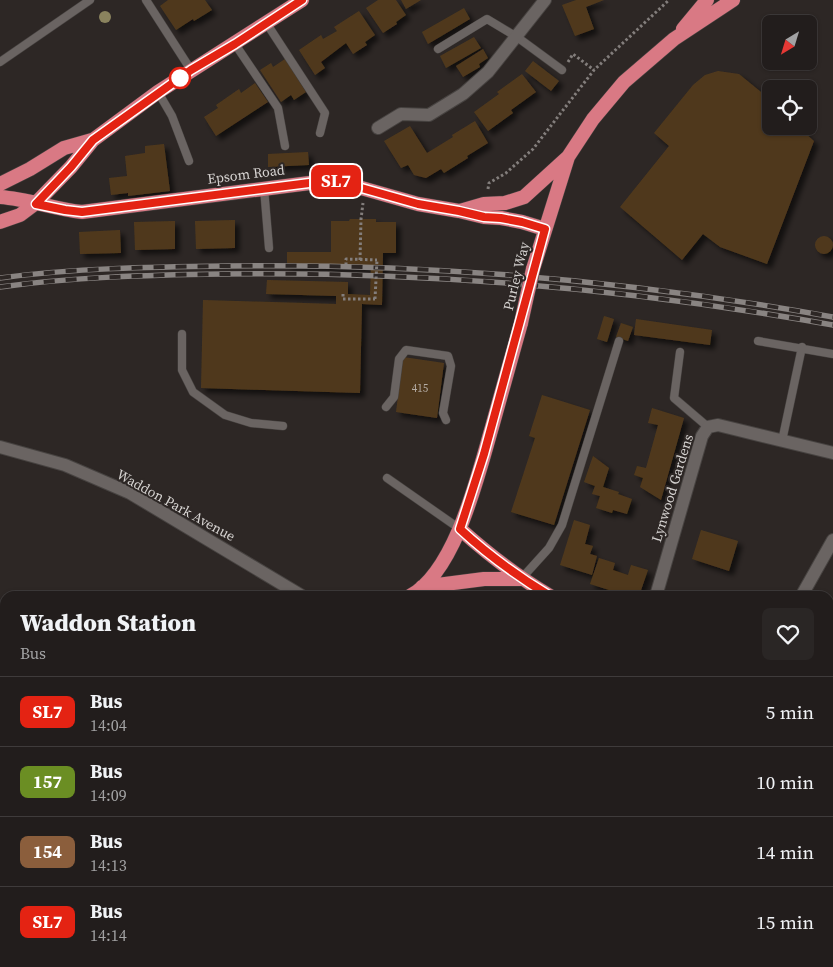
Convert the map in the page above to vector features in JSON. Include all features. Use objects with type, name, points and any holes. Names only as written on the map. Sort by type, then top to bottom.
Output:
[{"type":"highway","points":[[0,222],[20,215],[36,204],[71,167],[93,140],[158,92],[302,0]]},
{"type":"highway","name":"Purley Way","points":[[674,39],[707,0]]},
{"type":"highway","name":"Purley Way","points":[[422,588],[441,564],[460,529],[479,472],[533,269],[568,157],[593,119],[624,82],[674,39],[733,0]]},
{"type":"highway","points":[[0,184],[30,169],[64,148],[93,140]]},
{"type":"highway","points":[[459,211],[484,204],[505,203],[524,197],[568,157]]},
{"type":"highway","name":"Epsom Road","points":[[0,197],[82,212],[333,180],[418,204],[484,217],[522,222],[545,229]]},
{"type":"highway","points":[[460,529],[491,557],[541,591]]},
{"type":"highway","points":[[418,591],[422,588],[484,579],[521,579]]},
{"type":"street","points":[[378,128],[401,114],[429,115],[463,94],[488,72],[545,0]]},
{"type":"street","name":"Lynwood Gardens","points":[[657,591],[702,436],[708,427],[718,425],[833,453]]},
{"type":"street","name":"Waddon Park Avenue","points":[[0,447],[65,465],[130,494],[294,591]]},
{"type":"street","points":[[804,591],[833,540]]},
{"type":"lane","points":[[0,62],[90,0]]},
{"type":"lane","points":[[146,0],[191,70]]},
{"type":"lane","points":[[438,49],[487,19],[517,37],[562,70]]},
{"type":"lane","points":[[267,24],[325,112],[320,132]]},
{"type":"lane","points":[[235,44],[278,108],[284,146]]},
{"type":"lane","points":[[158,92],[172,116],[189,161]]},
{"type":"lane","points":[[264,188],[269,248]]},
{"type":"lane","points":[[182,334],[182,370],[193,392],[225,415],[251,423],[283,426]]},
{"type":"lane","points":[[521,579],[549,548],[562,525],[619,341]]},
{"type":"lane","points":[[758,341],[802,347],[833,354]]},
{"type":"lane","points":[[782,441],[802,347]]},
{"type":"lane","points":[[386,408],[394,397],[399,359],[406,350],[448,356],[451,366],[443,413],[446,420]]},
{"type":"lane","points":[[680,352],[674,398],[708,427]]},
{"type":"lane","points":[[387,478],[460,529]]},
{"type":"path","points":[[489,183],[506,173],[533,149],[594,70],[669,0]]},
{"type":"path","points":[[562,70],[573,54],[594,70]]},
{"type":"path","points":[[360,260],[361,219],[365,188]]},
{"type":"path","points":[[343,294],[343,299],[375,299],[377,260],[346,259],[346,265]]},
{"type":"building","points":[[168,0],[205,0],[212,10],[176,30],[160,6]]},
{"type":"building","points":[[378,0],[396,0],[406,15],[396,22],[397,24],[383,33],[366,8]]},
{"type":"building","points":[[401,0],[421,0],[406,9]]},
{"type":"building","points":[[576,0],[604,0],[586,7],[594,29],[575,36],[562,5]]},
{"type":"building","points":[[464,8],[470,19],[428,44],[422,32]]},
{"type":"building","points":[[359,11],[375,35],[365,42],[367,45],[353,54],[346,43],[321,62],[325,68],[315,75],[299,50],[321,35],[323,39],[337,31],[334,27]]},
{"type":"building","points":[[474,37],[481,48],[446,68],[440,56]]},
{"type":"building","points":[[483,49],[488,58],[479,64],[480,67],[463,77],[456,66]]},
{"type":"building","points":[[285,59],[306,92],[294,100],[291,95],[281,102],[260,70],[271,63],[273,67]]},
{"type":"building","points":[[533,61],[559,81],[551,91],[525,71]]},
{"type":"building","points":[[718,71],[739,74],[762,93],[762,135],[807,135],[814,141],[767,264],[720,247],[703,234],[682,260],[620,207],[669,146],[654,133],[693,85],[705,75]]},
{"type":"building","points":[[522,74],[536,92],[511,110],[513,113],[488,131],[474,112]]},
{"type":"building","points":[[255,83],[268,102],[216,136],[204,117],[218,108],[216,105],[239,89],[241,93]]},
{"type":"building","points":[[475,121],[488,143],[444,173],[441,169],[426,178],[414,175],[408,165],[401,168],[384,141],[410,126],[427,153]]},
{"type":"building","points":[[164,144],[170,191],[128,196],[128,193],[111,195],[109,178],[127,176],[125,156],[145,153],[145,146]]},
{"type":"building","points":[[308,152],[309,165],[268,167],[268,154]]},
{"type":"building","points":[[350,219],[376,219],[376,222],[396,222],[396,253],[383,253],[382,305],[362,304],[360,393],[201,388],[203,300],[336,304],[336,296],[266,294],[267,280],[348,282],[348,294],[370,295],[371,267],[287,265],[287,252],[331,252],[331,221],[349,221]]},
{"type":"building","points":[[235,220],[235,248],[196,249],[195,221]]},
{"type":"building","points":[[175,221],[175,249],[135,250],[134,222]]},
{"type":"building","points":[[120,230],[121,253],[80,254],[79,232]]},
{"type":"building","points":[[824,236],[830,239],[833,245],[830,251],[824,254],[818,251],[815,245],[818,239]]},
{"type":"building","points":[[604,316],[614,319],[607,342],[597,339]]},
{"type":"building","points":[[636,319],[712,330],[710,345],[634,335]]},
{"type":"building","points":[[621,323],[633,327],[628,341],[616,337]]},
{"type":"building","points":[[403,357],[444,363],[437,418],[396,412]]},
{"type":"building","points":[[542,395],[590,410],[554,525],[511,512],[535,438],[529,436]]},
{"type":"building","points":[[652,408],[684,418],[661,500],[640,487],[643,478],[634,475],[637,466],[646,468],[658,425],[648,423]]},
{"type":"building","points":[[593,456],[609,468],[603,487],[632,499],[627,514],[613,510],[612,513],[596,508],[600,496],[592,494],[595,486],[584,482]]},
{"type":"building","points":[[574,520],[590,525],[585,544],[593,546],[590,554],[597,556],[592,575],[560,565]]},
{"type":"building","points":[[701,530],[738,541],[729,571],[692,559]]},
{"type":"building","points":[[599,558],[615,563],[613,570],[628,575],[631,565],[648,570],[641,591],[612,591],[590,584]]},
{"type":"railway","points":[[0,278],[85,270],[227,266],[303,266],[455,271],[607,284],[682,293],[833,317]]},
{"type":"railway","points":[[0,287],[111,277],[222,274],[299,274],[452,279],[605,292],[681,301],[833,325]]},
{"type":"bus line","name":"SL7","points":[[302,0],[158,92],[93,140],[71,167],[36,204],[82,212],[333,180],[418,204],[484,217],[522,222],[545,229],[504,385],[476,482],[460,529],[491,557],[541,591]]}]
